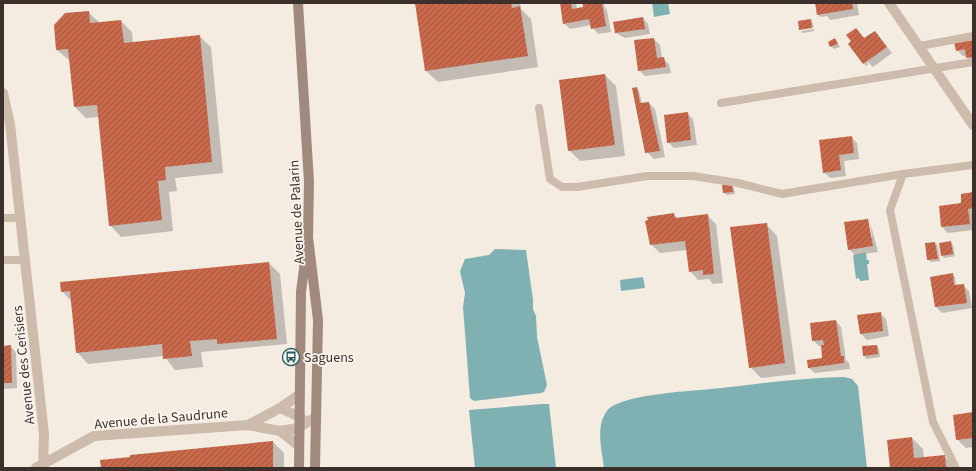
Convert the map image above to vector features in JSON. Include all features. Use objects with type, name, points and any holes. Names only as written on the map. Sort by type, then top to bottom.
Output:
[{"type":"main road","name":"Avenue de Palarin","points":[[298,3],[308,182],[308,237],[318,320],[315,468]]},
{"type":"main road","points":[[298,468],[299,446],[303,425],[298,416],[301,292],[308,237]]},
{"type":"street","points":[[889,3],[920,46],[973,126]]},
{"type":"street","name":"Avenue des Cerisiers","points":[[3,93],[10,124],[44,434],[40,467]]},
{"type":"street","name":"Avenue de la Saudrune","points":[[248,425],[280,408],[299,395]]},
{"type":"street","points":[[280,408],[298,416]]},
{"type":"street","name":"Avenue de la Saudrune","points":[[40,467],[94,436],[248,425],[280,431],[303,425],[316,417]]},
{"type":"street","points":[[303,425],[316,432]]},
{"type":"street","name":"Avenue de la Saudrune","points":[[280,431],[299,446]]},
{"type":"lane","points":[[920,46],[973,36]]},
{"type":"lane","points":[[721,103],[973,62]]},
{"type":"lane","points":[[539,108],[550,179],[562,187],[577,187],[647,176],[693,176],[738,183],[782,194],[903,174],[973,165]]},
{"type":"lane","points":[[903,174],[890,210],[933,422],[956,468]]},
{"type":"lane","points":[[3,218],[21,218]]},
{"type":"lane","points":[[3,260],[25,260]]},
{"type":"water","points":[[652,3],[668,3],[670,14],[654,17]]},
{"type":"water","points":[[495,249],[526,250],[533,309],[536,316],[537,337],[547,385],[544,392],[541,393],[474,401],[470,398],[463,307],[465,293],[460,271],[465,259],[489,255]]},
{"type":"water","points":[[866,253],[867,260],[869,260],[869,264],[867,264],[869,280],[860,281],[859,278],[856,279],[853,255]]},
{"type":"water","points":[[643,277],[645,288],[621,291],[620,280]]},
{"type":"water","points":[[844,377],[852,379],[858,386],[867,468],[604,468],[600,439],[603,417],[607,411],[615,405],[628,400],[661,394],[783,381]]},
{"type":"water","points":[[549,404],[556,468],[475,468],[469,410]]},
{"type":"building","points":[[415,3],[511,3],[512,8],[520,6],[528,56],[425,71]]},
{"type":"building","points":[[560,3],[571,3],[572,9],[583,7],[583,3],[602,3],[606,26],[591,29],[589,19],[563,24]]},
{"type":"building","points":[[815,3],[852,3],[853,9],[817,15]]},
{"type":"building","points":[[89,11],[90,23],[121,20],[124,43],[200,35],[212,162],[165,167],[166,180],[158,181],[162,220],[109,226],[97,105],[74,107],[68,49],[56,50],[54,25],[65,13]]},
{"type":"building","points":[[643,17],[645,29],[615,33],[613,22]]},
{"type":"building","points":[[811,19],[812,28],[799,30],[798,21]]},
{"type":"building","points":[[856,28],[864,38],[875,31],[887,47],[863,64],[848,44],[851,41],[846,35]]},
{"type":"building","points":[[654,38],[657,58],[664,57],[666,67],[638,71],[634,40]]},
{"type":"building","points":[[835,38],[838,44],[830,47],[828,42]]},
{"type":"building","points":[[973,40],[973,57],[966,58],[965,49],[956,51],[954,42]]},
{"type":"building","points":[[605,74],[615,145],[568,151],[559,80]]},
{"type":"building","points":[[637,87],[640,103],[649,102],[660,151],[645,153],[632,88]]},
{"type":"building","points":[[688,112],[691,140],[667,143],[664,115]]},
{"type":"building","points":[[852,136],[854,153],[839,155],[841,170],[823,173],[819,140]]},
{"type":"building","points":[[732,184],[733,192],[723,193],[722,185]]},
{"type":"building","points":[[973,192],[973,208],[968,209],[970,224],[941,227],[939,206],[961,203],[961,194]]},
{"type":"building","points":[[674,213],[675,218],[708,214],[714,274],[703,275],[703,270],[689,272],[685,241],[650,245],[645,221],[648,220],[647,217]]},
{"type":"building","points":[[868,219],[873,246],[848,250],[844,222]]},
{"type":"building","points":[[767,223],[785,363],[749,368],[730,227]]},
{"type":"building","points":[[951,241],[953,254],[941,256],[939,243]]},
{"type":"building","points":[[935,242],[938,259],[927,260],[925,243]]},
{"type":"building","points":[[269,262],[277,339],[217,344],[217,339],[190,341],[192,356],[163,359],[162,344],[76,353],[70,291],[61,292],[60,282]]},
{"type":"building","points":[[953,273],[954,285],[964,284],[967,303],[935,307],[930,277]]},
{"type":"building","points":[[881,312],[883,331],[860,334],[857,315]]},
{"type":"building","points":[[836,320],[841,356],[844,356],[844,363],[808,368],[807,360],[822,358],[821,345],[824,345],[823,340],[812,341],[810,323]]},
{"type":"building","points":[[11,345],[12,383],[3,383],[3,346]]},
{"type":"building","points":[[877,345],[878,354],[863,356],[862,346]]},
{"type":"building","points":[[973,412],[973,438],[956,440],[953,415]]},
{"type":"building","points":[[912,437],[914,458],[945,455],[946,468],[890,468],[887,440]]},
{"type":"building","points":[[273,441],[273,468],[101,468],[100,460],[130,457],[130,455]]},
{"type":"place","name":"Saguens","points":[[291,357]]}]
